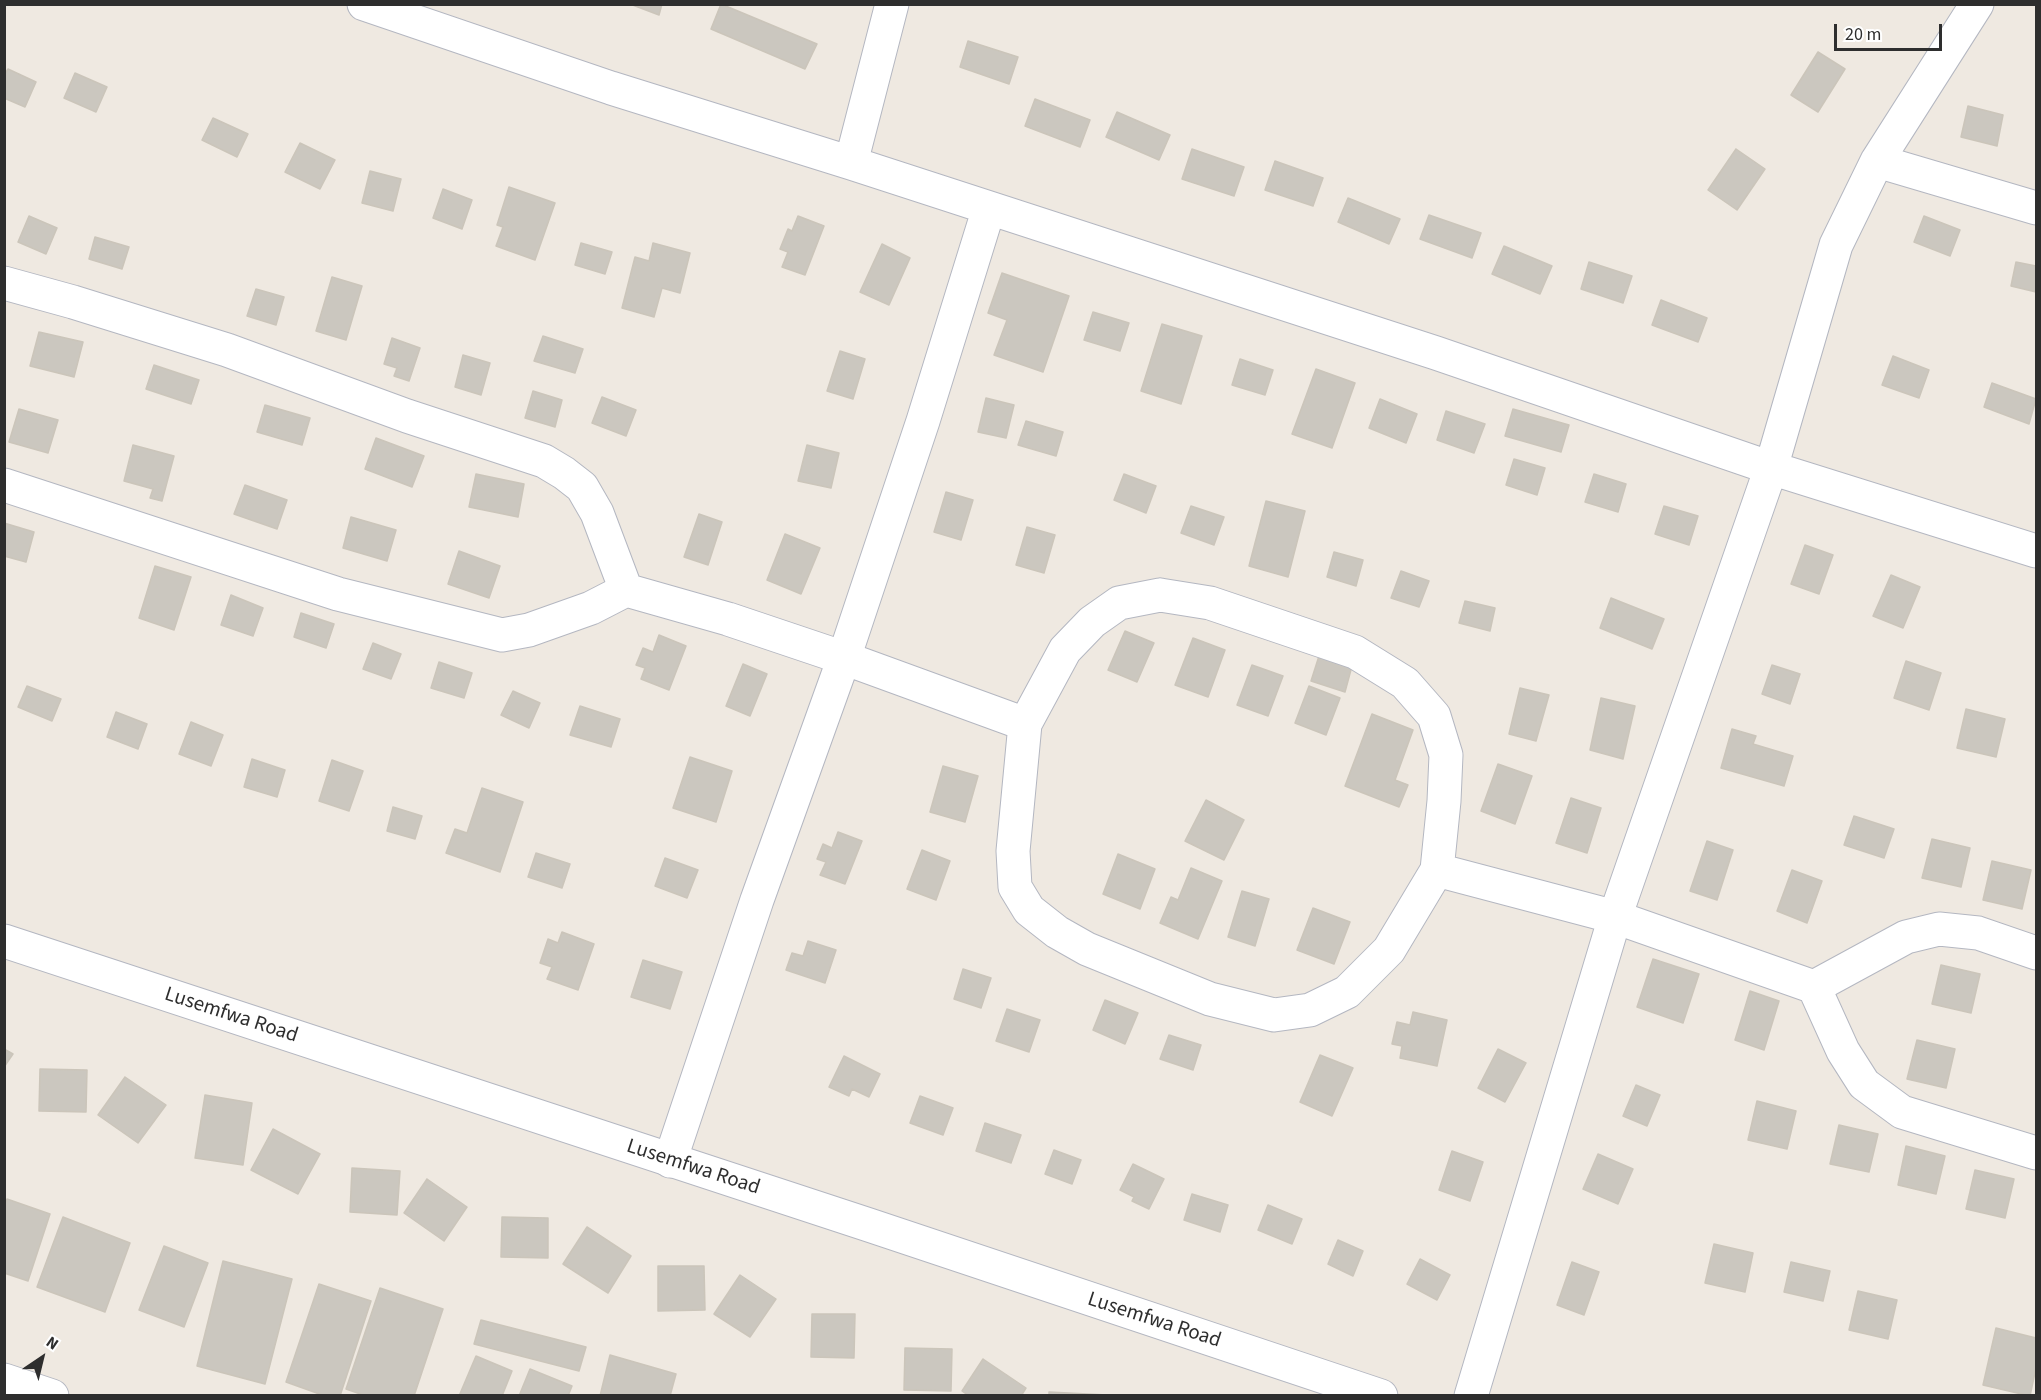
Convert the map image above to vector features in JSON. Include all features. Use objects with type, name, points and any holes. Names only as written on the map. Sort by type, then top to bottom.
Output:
[{"type":"street","points":[[363,4],[611,88],[851,163],[1436,353],[1771,468],[2037,551]]},
{"type":"street","points":[[851,163],[892,4]]},
{"type":"street","points":[[1471,1395],[1615,917],[1771,468],[1836,244],[1877,161],[1977,4]]},
{"type":"street","points":[[1877,161],[2037,208]]},
{"type":"street","points":[[670,1161],[756,900],[844,658],[923,421],[989,208]]},
{"type":"street","points":[[4,284],[73,302],[227,350],[407,416],[544,461],[582,487],[597,513],[626,590]]},
{"type":"street","points":[[4,485],[338,594],[502,635],[529,630],[591,608],[626,590],[728,619],[844,658],[1025,724]]},
{"type":"street","points":[[1160,595],[1210,603],[1355,652],[1405,683],[1434,716],[1446,755],[1437,870],[1389,950],[1347,992],[1310,1010],[1274,1016],[1210,999],[1087,949],[1057,932],[1029,910],[1015,887],[1013,851],[1025,724],[1065,650],[1092,622],[1119,603],[1160,595]]},
{"type":"street","points":[[1437,870],[1615,917],[1814,987],[1843,1052],[1864,1084],[1902,1112],[2037,1153]]},
{"type":"street","points":[[1814,987],[1906,937],[1939,929],[1978,933],[2037,953]]},
{"type":"street","name":"Lusemfwa Road","points":[[4,941],[1381,1395]]},
{"type":"street","points":[[4,1380],[52,1395]]},
{"type":"building","points":[[630,4],[662,4],[659,15]]},
{"type":"building","points":[[721,4],[817,44],[805,69],[711,29]]},
{"type":"building","points":[[968,41],[1018,57],[1009,84],[960,67]]},
{"type":"building","points":[[1818,52],[1845,69],[1818,112],[1791,95]]},
{"type":"building","points":[[8,69],[36,82],[25,107],[4,98],[4,75]]},
{"type":"building","points":[[75,73],[107,87],[96,112],[64,98]]},
{"type":"building","points":[[1035,99],[1090,120],[1080,147],[1025,126]]},
{"type":"building","points":[[1968,106],[2003,115],[1997,146],[1961,137]]},
{"type":"building","points":[[1117,112],[1170,135],[1159,160],[1106,137]]},
{"type":"building","points":[[213,118],[248,134],[237,157],[202,140]]},
{"type":"building","points":[[300,143],[335,160],[320,189],[285,172]]},
{"type":"building","points":[[1192,149],[1244,167],[1234,196],[1182,179]]},
{"type":"building","points":[[1736,149],[1765,169],[1737,210],[1708,190]]},
{"type":"building","points":[[1275,161],[1323,178],[1313,206],[1265,190]]},
{"type":"building","points":[[370,171],[401,179],[393,211],[362,203]]},
{"type":"building","points":[[509,187],[555,203],[535,260],[496,246],[503,227],[497,225]]},
{"type":"building","points":[[443,189],[472,200],[462,229],[433,218]]},
{"type":"building","points":[[1348,198],[1400,219],[1389,244],[1338,222]]},
{"type":"building","points":[[1429,215],[1481,233],[1472,258],[1420,239]]},
{"type":"building","points":[[29,216],[57,228],[46,254],[18,242]]},
{"type":"building","points":[[798,216],[824,226],[805,275],[782,267],[788,252],[780,249],[788,229],[792,231]]},
{"type":"building","points":[[1924,216],[1960,230],[1950,256],[1914,242]]},
{"type":"building","points":[[95,237],[129,247],[122,269],[89,259]]},
{"type":"building","points":[[581,243],[612,252],[605,274],[575,265]]},
{"type":"building","points":[[653,243],[690,253],[680,293],[662,288],[654,317],[622,308],[635,257],[649,261]]},
{"type":"building","points":[[882,244],[910,258],[889,305],[860,292]]},
{"type":"building","points":[[1504,246],[1552,266],[1540,294],[1492,274]]},
{"type":"building","points":[[1589,262],[1632,276],[1623,303],[1581,289]]},
{"type":"building","points":[[2016,262],[2036,266],[2036,292],[2011,286]]},
{"type":"building","points":[[1002,273],[1069,296],[1043,372],[994,355],[1007,320],[988,313]]},
{"type":"building","points":[[332,277],[362,286],[346,340],[316,331]]},
{"type":"building","points":[[256,289],[284,297],[276,325],[247,316]]},
{"type":"building","points":[[1661,300],[1707,318],[1698,342],[1652,325]]},
{"type":"building","points":[[1093,312],[1129,323],[1120,351],[1084,340]]},
{"type":"building","points":[[1162,324],[1202,336],[1181,404],[1141,391]]},
{"type":"building","points":[[39,332],[83,342],[74,377],[30,366]]},
{"type":"building","points":[[543,336],[583,349],[575,373],[534,361]]},
{"type":"building","points":[[392,338],[420,348],[409,381],[394,376],[397,368],[384,364]]},
{"type":"building","points":[[840,351],[865,359],[853,399],[827,391]]},
{"type":"building","points":[[463,355],[490,363],[481,395],[455,387]]},
{"type":"building","points":[[1893,356],[1929,370],[1919,398],[1882,385]]},
{"type":"building","points":[[1240,359],[1273,370],[1265,395],[1232,385]]},
{"type":"building","points":[[154,365],[199,380],[191,404],[146,389]]},
{"type":"building","points":[[1316,369],[1355,383],[1332,448],[1292,434]]},
{"type":"building","points":[[1992,383],[2036,399],[2029,424],[1984,407]]},
{"type":"building","points":[[533,391],[562,400],[555,427],[525,418]]},
{"type":"building","points":[[602,397],[636,410],[626,436],[592,423]]},
{"type":"building","points":[[986,398],[1014,405],[1006,438],[978,432]]},
{"type":"building","points":[[1380,399],[1417,414],[1406,443],[1369,428]]},
{"type":"building","points":[[265,405],[310,418],[302,445],[257,432]]},
{"type":"building","points":[[19,409],[58,420],[48,453],[9,442]]},
{"type":"building","points":[[1513,409],[1569,425],[1561,452],[1505,436]]},
{"type":"building","points":[[1446,411],[1485,424],[1474,453],[1437,440]]},
{"type":"building","points":[[1026,421],[1063,432],[1056,456],[1018,445]]},
{"type":"building","points":[[376,438],[424,456],[412,487],[365,469]]},
{"type":"building","points":[[133,445],[174,456],[162,501],[150,498],[153,489],[124,481]]},
{"type":"building","points":[[807,445],[839,453],[831,488],[798,481]]},
{"type":"building","points":[[1514,459],[1545,468],[1537,495],[1506,485]]},
{"type":"building","points":[[476,474],[524,484],[518,517],[469,507]]},
{"type":"building","points":[[1124,474],[1156,486],[1146,513],[1114,500]]},
{"type":"building","points":[[1594,474],[1626,484],[1618,512],[1585,502]]},
{"type":"building","points":[[245,485],[287,500],[277,529],[234,514]]},
{"type":"building","points":[[946,492],[973,500],[961,540],[934,532]]},
{"type":"building","points":[[1266,501],[1305,511],[1288,577],[1249,566]]},
{"type":"building","points":[[1191,506],[1224,517],[1214,545],[1181,533]]},
{"type":"building","points":[[1664,506],[1698,516],[1689,545],[1655,534]]},
{"type":"building","points":[[699,514],[722,522],[708,565],[684,557]]},
{"type":"building","points":[[351,517],[396,530],[387,561],[343,548]]},
{"type":"building","points":[[4,523],[34,532],[26,562],[4,556]]},
{"type":"building","points":[[1027,527],[1055,535],[1044,573],[1016,565]]},
{"type":"building","points":[[785,534],[820,548],[801,594],[767,580]]},
{"type":"building","points":[[1805,545],[1833,555],[1819,594],[1791,584]]},
{"type":"building","points":[[459,551],[500,566],[489,598],[448,584]]},
{"type":"building","points":[[1334,552],[1363,560],[1356,586],[1327,577]]},
{"type":"building","points":[[155,566],[191,577],[174,630],[139,618]]},
{"type":"building","points":[[1401,571],[1429,581],[1419,607],[1391,598]]},
{"type":"building","points":[[1891,575],[1920,587],[1903,628],[1873,616]]},
{"type":"building","points":[[231,595],[263,608],[253,636],[221,625]]},
{"type":"building","points":[[1611,598],[1664,619],[1652,649],[1600,628]]},
{"type":"building","points":[[1465,601],[1495,608],[1490,631],[1459,623]]},
{"type":"building","points":[[301,613],[334,624],[326,648],[294,637]]},
{"type":"building","points":[[1125,631],[1154,643],[1137,682],[1108,670]]},
{"type":"building","points":[[659,635],[686,646],[669,690],[641,679],[645,668],[636,665],[643,648],[653,652]]},
{"type":"building","points":[[1193,638],[1225,650],[1208,697],[1175,685]]},
{"type":"building","points":[[373,643],[401,654],[391,679],[363,669]]},
{"type":"building","points":[[1319,656],[1352,666],[1345,692],[1311,681]]},
{"type":"building","points":[[1906,661],[1941,673],[1929,710],[1894,698]]},
{"type":"building","points":[[439,662],[472,673],[464,698],[431,688]]},
{"type":"building","points":[[743,664],[767,674],[750,716],[726,706]]},
{"type":"building","points":[[1252,665],[1283,676],[1268,716],[1237,705]]},
{"type":"building","points":[[1772,665],[1800,674],[1790,704],[1762,694]]},
{"type":"building","points":[[27,686],[61,699],[52,721],[18,707]]},
{"type":"building","points":[[1309,686],[1340,698],[1326,735],[1295,723]]},
{"type":"building","points":[[1520,688],[1549,695],[1536,741],[1509,734]]},
{"type":"building","points":[[513,691],[540,703],[529,728],[501,715]]},
{"type":"building","points":[[1601,698],[1635,706],[1623,759],[1590,750]]},
{"type":"building","points":[[580,706],[620,719],[611,747],[570,735]]},
{"type":"building","points":[[1966,709],[2005,719],[1996,757],[1957,748]]},
{"type":"building","points":[[116,712],[147,724],[138,749],[107,737]]},
{"type":"building","points":[[1372,714],[1413,730],[1395,780],[1408,785],[1399,807],[1345,786]]},
{"type":"building","points":[[191,722],[223,735],[211,766],[179,754]]},
{"type":"building","points":[[1732,729],[1756,736],[1753,744],[1793,756],[1784,786],[1721,768]]},
{"type":"building","points":[[690,757],[732,771],[716,822],[673,808]]},
{"type":"building","points":[[252,759],[285,770],[277,797],[244,787]]},
{"type":"building","points":[[332,760],[363,771],[349,811],[319,801]]},
{"type":"building","points":[[1498,764],[1532,776],[1515,824],[1481,811]]},
{"type":"building","points":[[943,766],[978,776],[965,822],[930,812]]},
{"type":"building","points":[[482,788],[523,802],[500,872],[446,853],[455,829],[467,833]]},
{"type":"building","points":[[1571,798],[1601,808],[1587,853],[1556,843]]},
{"type":"building","points":[[1206,800],[1244,820],[1224,860],[1185,841]]},
{"type":"building","points":[[393,807],[422,816],[415,839],[387,831]]},
{"type":"building","points":[[1854,816],[1894,829],[1884,858],[1844,845]]},
{"type":"building","points":[[838,832],[862,841],[845,884],[820,875],[826,862],[817,859],[823,844],[832,848]]},
{"type":"building","points":[[1932,839],[1970,848],[1961,887],[1922,878]]},
{"type":"building","points":[[1707,841],[1733,850],[1717,900],[1690,891]]},
{"type":"building","points":[[922,850],[950,861],[936,900],[907,889]]},
{"type":"building","points":[[536,853],[570,864],[562,888],[528,877]]},
{"type":"building","points":[[1118,854],[1155,869],[1140,909],[1103,894]]},
{"type":"building","points":[[665,858],[698,870],[687,898],[655,886]]},
{"type":"building","points":[[1992,861],[2031,870],[2022,909],[1983,900]]},
{"type":"building","points":[[1191,868],[1222,881],[1198,939],[1160,923],[1171,897],[1178,900]]},
{"type":"building","points":[[1792,870],[1822,881],[1807,923],[1777,911]]},
{"type":"building","points":[[1242,891],[1269,899],[1255,946],[1228,937]]},
{"type":"building","points":[[1313,908],[1350,922],[1334,964],[1297,950]]},
{"type":"building","points":[[562,932],[594,944],[578,990],[547,979],[552,967],[540,963],[548,939],[558,943]]},
{"type":"building","points":[[808,941],[836,950],[825,983],[786,970],[792,953],[803,956]]},
{"type":"building","points":[[1653,959],[1699,974],[1683,1023],[1637,1007]]},
{"type":"building","points":[[643,960],[682,972],[670,1009],[631,997]]},
{"type":"building","points":[[1941,965],[1980,974],[1971,1013],[1932,1004]]},
{"type":"building","points":[[963,969],[991,978],[981,1008],[954,999]]},
{"type":"building","points":[[1750,991],[1779,1001],[1764,1050],[1735,1040]]},
{"type":"building","points":[[1105,1000],[1138,1013],[1125,1044],[1093,1030]]},
{"type":"building","points":[[1007,1009],[1040,1020],[1029,1052],[996,1041]]},
{"type":"building","points":[[1413,1012],[1447,1020],[1437,1066],[1400,1058],[1402,1046],[1392,1044],[1397,1022],[1410,1025]]},
{"type":"building","points":[[1169,1035],[1201,1045],[1193,1070],[1160,1059]]},
{"type":"building","points":[[1917,1040],[1955,1049],[1946,1088],[1907,1079]]},
{"type":"building","points":[[4,1049],[13,1054],[4,1067]]},
{"type":"building","points":[[1498,1049],[1526,1063],[1505,1102],[1478,1088]]},
{"type":"building","points":[[1320,1055],[1353,1068],[1332,1116],[1300,1102]]},
{"type":"building","points":[[844,1056],[880,1074],[869,1097],[852,1089],[849,1096],[829,1087]]},
{"type":"building","points":[[40,1069],[87,1070],[86,1112],[39,1111]]},
{"type":"building","points":[[125,1077],[166,1105],[138,1143],[98,1115]]},
{"type":"building","points":[[1636,1085],[1660,1095],[1647,1126],[1623,1116]]},
{"type":"building","points":[[205,1095],[252,1103],[243,1165],[195,1158]]},
{"type":"building","points":[[920,1096],[953,1108],[943,1135],[910,1123]]},
{"type":"building","points":[[1757,1101],[1796,1111],[1787,1149],[1748,1140]]},
{"type":"building","points":[[985,1123],[1021,1135],[1011,1163],[976,1151]]},
{"type":"building","points":[[1839,1125],[1878,1134],[1869,1172],[1830,1164]]},
{"type":"building","points":[[273,1129],[320,1154],[298,1194],[251,1170]]},
{"type":"building","points":[[1906,1146],[1945,1156],[1936,1194],[1898,1185]]},
{"type":"building","points":[[1054,1150],[1081,1160],[1072,1184],[1045,1174]]},
{"type":"building","points":[[1452,1151],[1483,1162],[1470,1201],[1439,1190]]},
{"type":"building","points":[[1598,1154],[1633,1169],[1618,1204],[1583,1189]]},
{"type":"building","points":[[1133,1164],[1164,1179],[1149,1209],[1132,1201],[1134,1197],[1120,1190]]},
{"type":"building","points":[[352,1168],[400,1171],[397,1215],[350,1212]]},
{"type":"building","points":[[1975,1170],[2014,1179],[2005,1218],[1966,1209]]},
{"type":"building","points":[[427,1179],[467,1207],[444,1241],[404,1213]]},
{"type":"building","points":[[1192,1194],[1228,1205],[1220,1232],[1184,1220]]},
{"type":"building","points":[[7,1199],[50,1214],[28,1281],[4,1273],[4,1207]]},
{"type":"building","points":[[1268,1205],[1302,1219],[1292,1244],[1258,1230]]},
{"type":"building","points":[[63,1217],[130,1243],[105,1312],[37,1287]]},
{"type":"building","points":[[502,1217],[548,1218],[548,1258],[501,1257]]},
{"type":"building","points":[[587,1227],[631,1256],[608,1293],[563,1264]]},
{"type":"building","points":[[1338,1240],[1363,1251],[1353,1276],[1328,1264]]},
{"type":"building","points":[[1714,1244],[1753,1253],[1745,1292],[1705,1283]]},
{"type":"building","points":[[164,1246],[208,1263],[184,1327],[139,1310]]},
{"type":"building","points":[[1420,1259],[1450,1275],[1437,1300],[1407,1284]]},
{"type":"building","points":[[223,1261],[292,1279],[265,1384],[197,1366]]},
{"type":"building","points":[[1572,1262],[1599,1272],[1584,1315],[1557,1305]]},
{"type":"building","points":[[1791,1262],[1830,1271],[1823,1301],[1784,1292]]},
{"type":"building","points":[[658,1266],[704,1266],[705,1310],[658,1311]]},
{"type":"building","points":[[740,1275],[776,1299],[750,1337],[714,1314]]},
{"type":"building","points":[[319,1284],[371,1301],[340,1396],[325,1396],[286,1382]]},
{"type":"building","points":[[380,1288],[443,1309],[414,1396],[366,1396],[346,1389]]},
{"type":"building","points":[[1858,1291],[1897,1300],[1888,1339],[1849,1330]]},
{"type":"building","points":[[812,1314],[855,1314],[854,1358],[811,1357]]},
{"type":"building","points":[[481,1320],[586,1347],[579,1371],[474,1344]]},
{"type":"building","points":[[1996,1328],[2036,1338],[2036,1368],[2030,1396],[1983,1385]]},
{"type":"building","points":[[905,1348],[952,1349],[951,1391],[904,1390]]},
{"type":"building","points":[[610,1355],[676,1374],[670,1396],[600,1396]]},
{"type":"building","points":[[476,1356],[512,1371],[502,1396],[459,1396]]},
{"type":"building","points":[[983,1359],[1026,1388],[1021,1396],[969,1396],[962,1391]]},
{"type":"building","points":[[530,1369],[572,1386],[568,1396],[519,1396]]},
{"type":"building","points":[[1049,1392],[1107,1395],[1107,1396],[1049,1396]]}]
